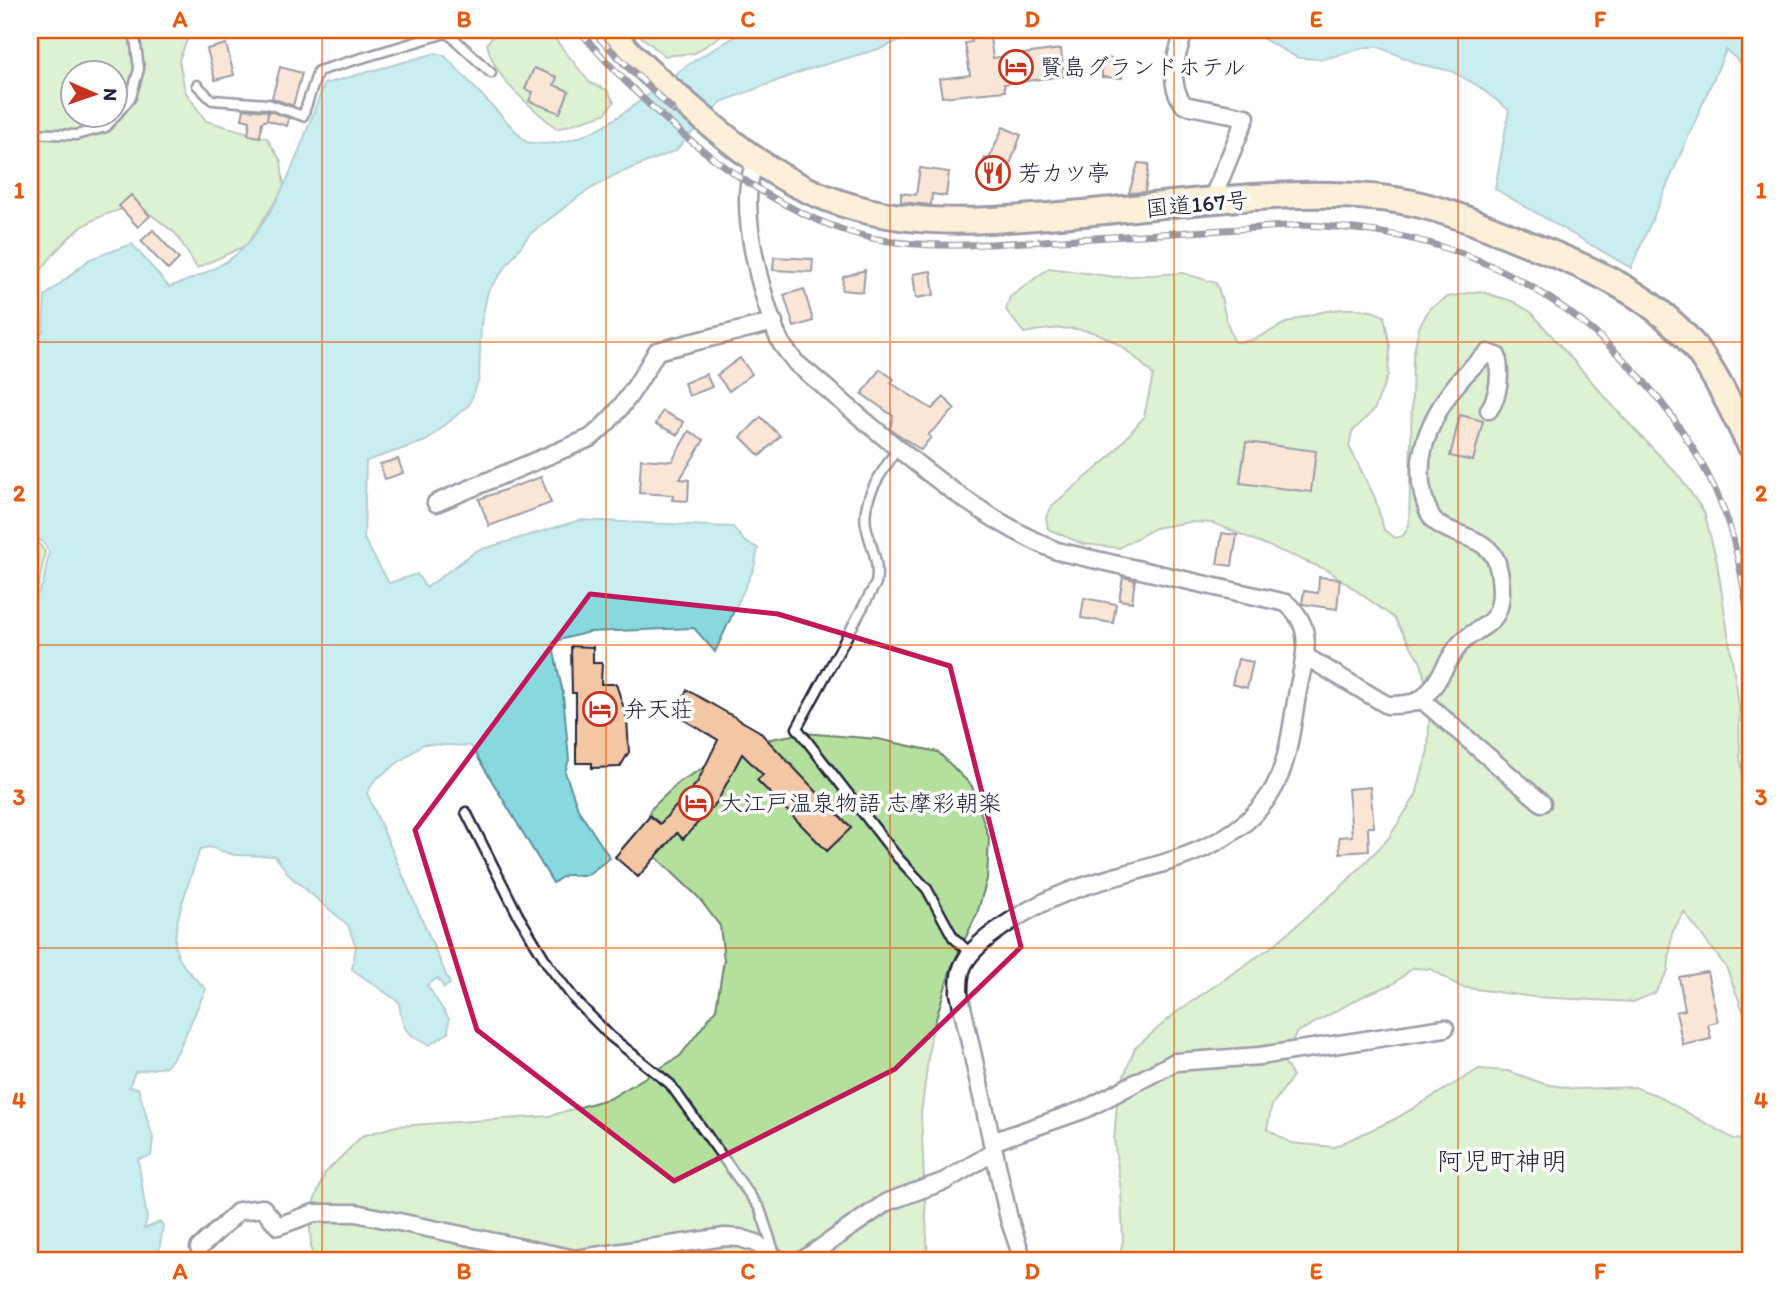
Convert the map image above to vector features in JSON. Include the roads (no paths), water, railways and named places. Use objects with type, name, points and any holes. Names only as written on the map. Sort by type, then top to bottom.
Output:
[{"type":"highway","name":"国道167号","points":[[610,30],[645,69],[756,163],[818,196],[870,212],[928,221],[1000,220],[1211,202],[1342,197],[1419,205],[1452,214],[1578,263],[1634,293],[1682,332],[1714,376],[1750,445]]},
{"type":"street","points":[[1185,30],[1174,71],[1177,96],[1184,105],[1246,117],[1211,202]]},
{"type":"street","points":[[756,163],[750,173],[748,215],[752,253],[780,342],[796,363],[980,511],[1021,536],[1057,551],[1286,603],[1295,610],[1306,628],[1305,656],[1280,773],[1261,806],[1205,847],[1163,865],[1066,892],[1025,912],[971,954],[961,970],[959,993],[1009,1219],[1023,1260]]},
{"type":"street","points":[[436,503],[590,438],[603,428],[639,383],[657,351],[774,322]]},
{"type":"street","points":[[1305,656],[1387,705],[1420,699],[1461,643],[1491,621],[1498,610],[1501,586],[1492,552],[1479,542],[1437,524],[1430,515],[1420,484],[1423,443],[1437,414],[1488,353],[1497,356],[1498,363],[1498,391],[1489,410]]},
{"type":"street","points":[[1420,699],[1542,803]]},
{"type":"street","points":[[803,1260],[887,1202],[945,1181],[993,1147],[1086,1109],[1175,1062],[1260,1056],[1445,1028]]},
{"type":"street","points":[[199,1248],[239,1211],[263,1208],[278,1226],[314,1213],[356,1213],[575,1259],[674,1253],[725,1237],[740,1238],[777,1257]]},
{"type":"lane","points":[[30,133],[76,135],[106,127],[131,97],[139,69],[134,30]]},
{"type":"lane","points":[[197,85],[212,100],[268,104],[303,116],[318,71],[453,32],[491,73]]},
{"type":"lane","points":[[899,446],[866,501],[865,524],[879,568],[876,583],[797,728],[898,858],[927,889],[953,937],[971,954]]},
{"type":"lane","points":[[466,812],[518,915],[549,966],[575,1000],[610,1036],[670,1084],[760,1209],[777,1257]]},
{"type":"water","points":[[747,30],[925,30],[882,48],[806,70],[721,102],[675,151],[615,175],[581,195],[530,234],[488,291],[481,324],[479,379],[469,405],[426,441],[366,461],[364,539],[389,583],[417,574],[426,588],[476,551],[580,520],[733,527],[745,542],[758,548],[754,568],[715,652],[694,628],[589,632],[552,642],[563,694],[569,760],[565,772],[579,811],[610,858],[587,875],[565,875],[553,883],[471,746],[423,744],[375,780],[367,793],[450,984],[444,988],[438,978],[427,985],[449,1019],[448,1033],[429,1045],[406,1029],[399,1002],[352,969],[356,947],[348,925],[291,877],[275,856],[234,855],[210,847],[200,849],[179,914],[175,940],[181,961],[206,989],[178,1051],[167,1066],[135,1072],[129,1087],[138,1088],[153,1138],[151,1156],[138,1159],[147,1219],[144,1229],[160,1222],[163,1225],[158,1260],[30,1260],[30,608],[43,584],[49,552],[42,541],[30,536],[30,345],[43,331],[45,296],[90,259],[132,244],[169,287],[201,275],[232,258],[248,243],[273,207],[292,167],[324,84],[436,53],[445,56],[526,142],[549,144],[572,140],[614,119],[691,63]]},
{"type":"water","points":[[1247,30],[1750,30],[1750,71],[1726,50],[1631,268],[1495,189],[1509,110],[1478,86],[1451,71],[1419,64],[1379,47],[1367,47],[1324,59],[1298,58]]},
{"type":"railway","points":[[579,30],[639,94],[710,156],[790,207],[831,225],[872,238],[919,244],[966,245],[1304,225],[1358,229],[1410,238],[1488,265],[1530,286],[1606,343],[1640,377],[1670,414],[1696,453],[1724,510],[1739,562],[1750,633]]},
{"type":"railway","points":[[599,38],[674,111]]},
{"type":"place","name":"賢島グランドホテル","points":[[1016,67]]},
{"type":"place","name":"芳カツ亭","points":[[993,173]]},
{"type":"place","name":"弁天荘","points":[[600,709]]},
{"type":"place","name":"大江戸温泉物語 志摩彩朝楽","points":[[696,803]]},
{"type":"district","name":"阿児町神明","points":[[1502,1161]]}]
